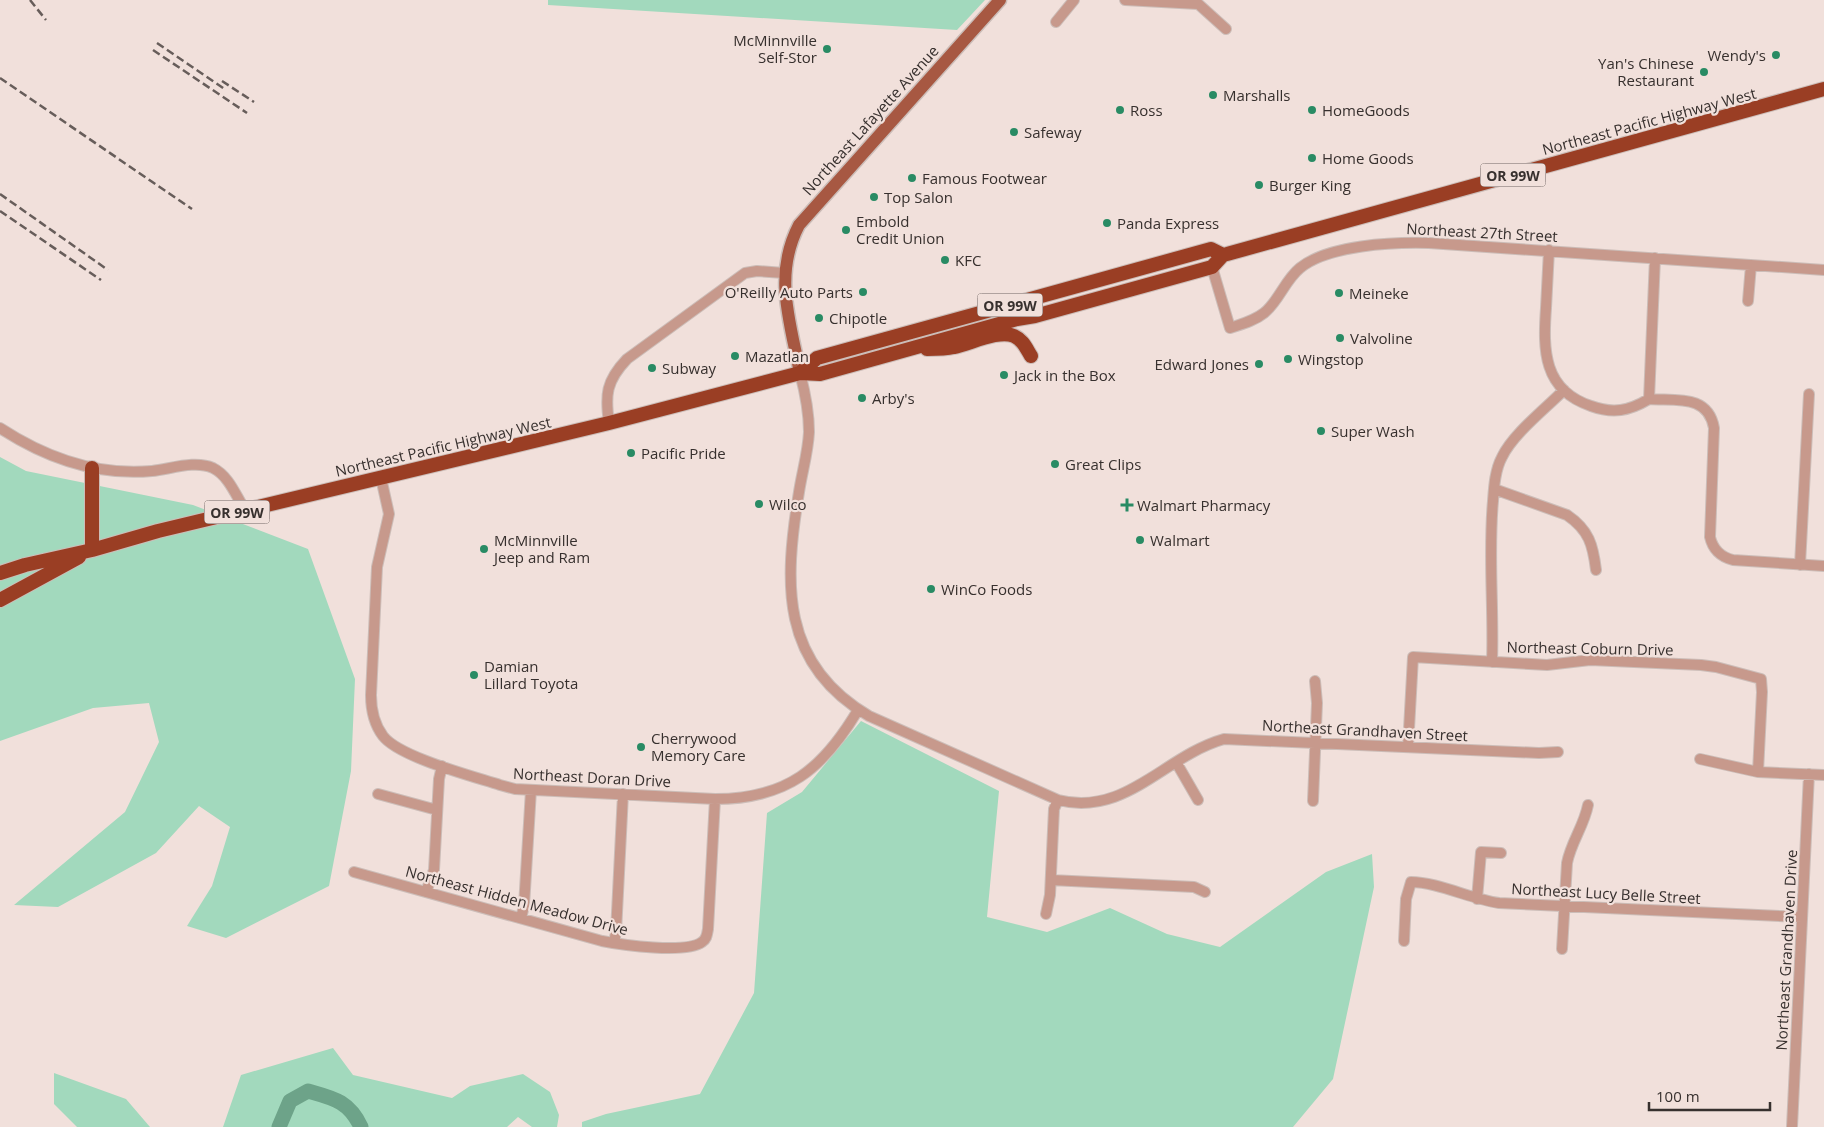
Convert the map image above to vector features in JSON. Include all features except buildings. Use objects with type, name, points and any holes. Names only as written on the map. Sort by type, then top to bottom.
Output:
[{"type":"highway","name":"Northeast Pacific Highway West","points":[[800,372],[817,358],[1210,250],[1223,255],[1824,89]]},
{"type":"highway","points":[[1212,267],[1223,255]]},
{"type":"highway","name":"Northeast Pacific Highway West","points":[[92,550],[158,531],[609,424],[800,372],[820,374],[1212,267]]},
{"type":"highway","points":[[1035,316],[1045,304],[1076,296],[1094,282]]},
{"type":"highway","points":[[928,343],[942,333],[1011,313],[1022,307],[1024,301]]},
{"type":"highway","points":[[908,349],[947,348],[999,334],[1008,334],[1023,342],[1031,356]]},
{"type":"highway","points":[[92,468],[92,550]]},
{"type":"highway","name":"OR 99W","points":[[0,574],[25,564],[92,550]]},
{"type":"highway","name":"OR 99W","points":[[0,600],[92,550]]},
{"type":"main road","name":"Northeast Lafayette Avenue","points":[[800,372],[788,314],[784,273],[791,240],[805,217],[1000,0]]},
{"type":"street","points":[[1056,22],[1074,0]]},
{"type":"street","points":[[1125,0],[1196,2],[1226,29]]},
{"type":"street","name":"Northeast 27th Street","points":[[1212,267],[1230,328],[1250,321],[1265,312],[1291,277],[1300,268],[1314,260],[1328,254],[1380,244],[1406,243],[1549,250],[1824,270]]},
{"type":"street","points":[[1549,250],[1544,341],[1546,358],[1551,373],[1564,390],[1582,403],[1602,410],[1620,410],[1636,407],[1649,399],[1693,402],[1705,407],[1712,419],[1714,428],[1710,537],[1715,550],[1719,555],[1733,560],[1824,566]]},
{"type":"street","points":[[1649,399],[1655,258]]},
{"type":"street","points":[[1748,301],[1751,265]]},
{"type":"street","points":[[609,424],[607,406],[609,383],[612,376],[627,359],[745,273],[757,271],[784,273]]},
{"type":"street","points":[[800,372],[809,430],[808,452],[795,520],[791,578],[796,627],[802,644],[818,673],[829,686],[858,710]]},
{"type":"street","points":[[1492,662],[1494,628],[1491,543],[1494,489],[1499,464],[1510,443],[1564,390]]},
{"type":"street","points":[[1800,565],[1809,394]]},
{"type":"street","points":[[0,428],[17,439],[54,457],[92,468],[125,472],[194,466],[212,468],[226,478],[245,510]]},
{"type":"street","name":"Northeast Doran Drive","points":[[381,478],[389,514],[377,568],[371,710],[382,735],[393,746],[408,754],[500,786],[531,790],[715,799],[746,797],[766,793],[792,782],[818,764],[838,742],[858,710]]},
{"type":"street","points":[[1494,489],[1567,515],[1576,521],[1592,545],[1596,570]]},
{"type":"street","name":"Northeast Coburn Drive","points":[[1408,747],[1413,657],[1547,665],[1590,660],[1701,665],[1761,679],[1758,772]]},
{"type":"street","points":[[1313,801],[1317,702],[1315,681]]},
{"type":"street","name":"Northeast Grandhaven Street","points":[[858,710],[1058,800],[1072,803],[1092,804],[1111,799],[1127,792],[1203,746],[1224,739],[1539,753],[1558,752]]},
{"type":"street","points":[[1700,759],[1758,772],[1824,775]]},
{"type":"street","points":[[1176,762],[1198,800]]},
{"type":"street","points":[[426,892],[434,870],[439,778],[442,766]]},
{"type":"street","name":"Northeast Grandhaven Drive","points":[[1792,1127],[1809,774]]},
{"type":"street","points":[[521,918],[524,906],[531,790]]},
{"type":"street","points":[[378,794],[437,810]]},
{"type":"street","points":[[614,943],[623,794]]},
{"type":"street","name":"Northeast Hidden Meadow Drive","points":[[354,872],[614,943],[676,948],[694,946],[702,942],[706,937],[708,929],[715,799]]},
{"type":"street","points":[[1046,914],[1050,895],[1054,809],[1058,800]]},
{"type":"street","points":[[1562,949],[1567,863],[1570,850],[1584,824],[1588,805]]},
{"type":"street","points":[[1477,899],[1481,852],[1502,853]]},
{"type":"street","points":[[1051,880],[1194,887],[1205,892]]},
{"type":"street","name":"Northeast Lucy Belle Street","points":[[1404,941],[1406,899],[1411,882],[1425,883],[1477,899],[1499,903],[1802,917]]},
{"type":"green space","points":[[548,0],[985,0],[957,30],[548,5]]},
{"type":"green space","points":[[0,457],[26,471],[193,505],[308,549],[355,679],[351,771],[329,886],[226,938],[187,926],[212,886],[230,827],[199,806],[156,853],[58,907],[14,905],[125,812],[159,742],[149,703],[93,708],[0,741]]},
{"type":"green space","points":[[861,721],[999,791],[987,917],[1047,932],[1110,908],[1167,934],[1220,947],[1326,872],[1372,854],[1374,887],[1333,1079],[1293,1127],[582,1127],[582,1122],[606,1114],[700,1094],[754,993],[767,813],[802,792]]},
{"type":"green space","points":[[333,1048],[353,1075],[452,1098],[470,1086],[523,1074],[550,1092],[559,1115],[557,1127],[532,1127],[518,1117],[507,1127],[223,1127],[241,1075]]},
{"type":"green space","points":[[54,1073],[126,1099],[150,1127],[77,1127],[54,1104]]},
{"type":"waterway","points":[[279,1127],[290,1101],[308,1091],[333,1099],[346,1106],[361,1127]]},
{"type":"railway","points":[[30,0],[46,20]]},
{"type":"railway","points":[[157,43],[226,90]]},
{"type":"railway","points":[[153,50],[247,113]]},
{"type":"railway","points":[[0,78],[192,209]]},
{"type":"railway","points":[[222,81],[254,102]]},
{"type":"railway","points":[[0,194],[108,270]]},
{"type":"railway","points":[[0,211],[101,280]]},
{"type":"place","name":"McMinnville Self-Stor","points":[[827,49]]},
{"type":"place","name":"Wendy's","points":[[1776,55]]},
{"type":"place","name":"Yan's Chinese Restaurant","points":[[1704,72]]},
{"type":"place","name":"Marshalls","points":[[1213,95]]},
{"type":"place","name":"Ross","points":[[1120,110]]},
{"type":"place","name":"HomeGoods","points":[[1312,110]]},
{"type":"place","name":"Safeway","points":[[1014,132]]},
{"type":"place","name":"Home Goods","points":[[1312,158]]},
{"type":"place","name":"Famous Footwear","points":[[912,178]]},
{"type":"place","name":"Burger King","points":[[1259,185]]},
{"type":"place","name":"Top Salon","points":[[874,197]]},
{"type":"place","name":"Panda Express","points":[[1107,223]]},
{"type":"place","name":"Embold Credit Union","points":[[846,230]]},
{"type":"place","name":"KFC","points":[[945,260]]},
{"type":"place","name":"O'Reilly Auto Parts","points":[[863,292]]},
{"type":"place","name":"Meineke","points":[[1339,293]]},
{"type":"place","name":"Chipotle","points":[[819,318]]},
{"type":"place","name":"Valvoline","points":[[1340,338]]},
{"type":"place","name":"Mazatlan","points":[[735,356]]},
{"type":"place","name":"Wingstop","points":[[1288,359]]},
{"type":"place","name":"Edward Jones","points":[[1259,364]]},
{"type":"place","name":"Subway","points":[[652,368]]},
{"type":"place","name":"Jack in the Box","points":[[1004,375]]},
{"type":"place","name":"Arby's","points":[[862,398]]},
{"type":"place","name":"Super Wash","points":[[1321,431]]},
{"type":"place","name":"Pacific Pride","points":[[631,453]]},
{"type":"place","name":"Great Clips","points":[[1055,464]]},
{"type":"place","name":"Wilco","points":[[759,504]]},
{"type":"place","name":"Walmart Pharmacy","points":[[1127,505]]},
{"type":"place","name":"Walmart","points":[[1140,540]]},
{"type":"place","name":"McMinnville Jeep and Ram","points":[[484,549]]},
{"type":"place","name":"WinCo Foods","points":[[931,589]]},
{"type":"place","name":"Damian Lillard Toyota","points":[[474,675]]},
{"type":"place","name":"Cherrywood Memory Care","points":[[641,747]]}]
